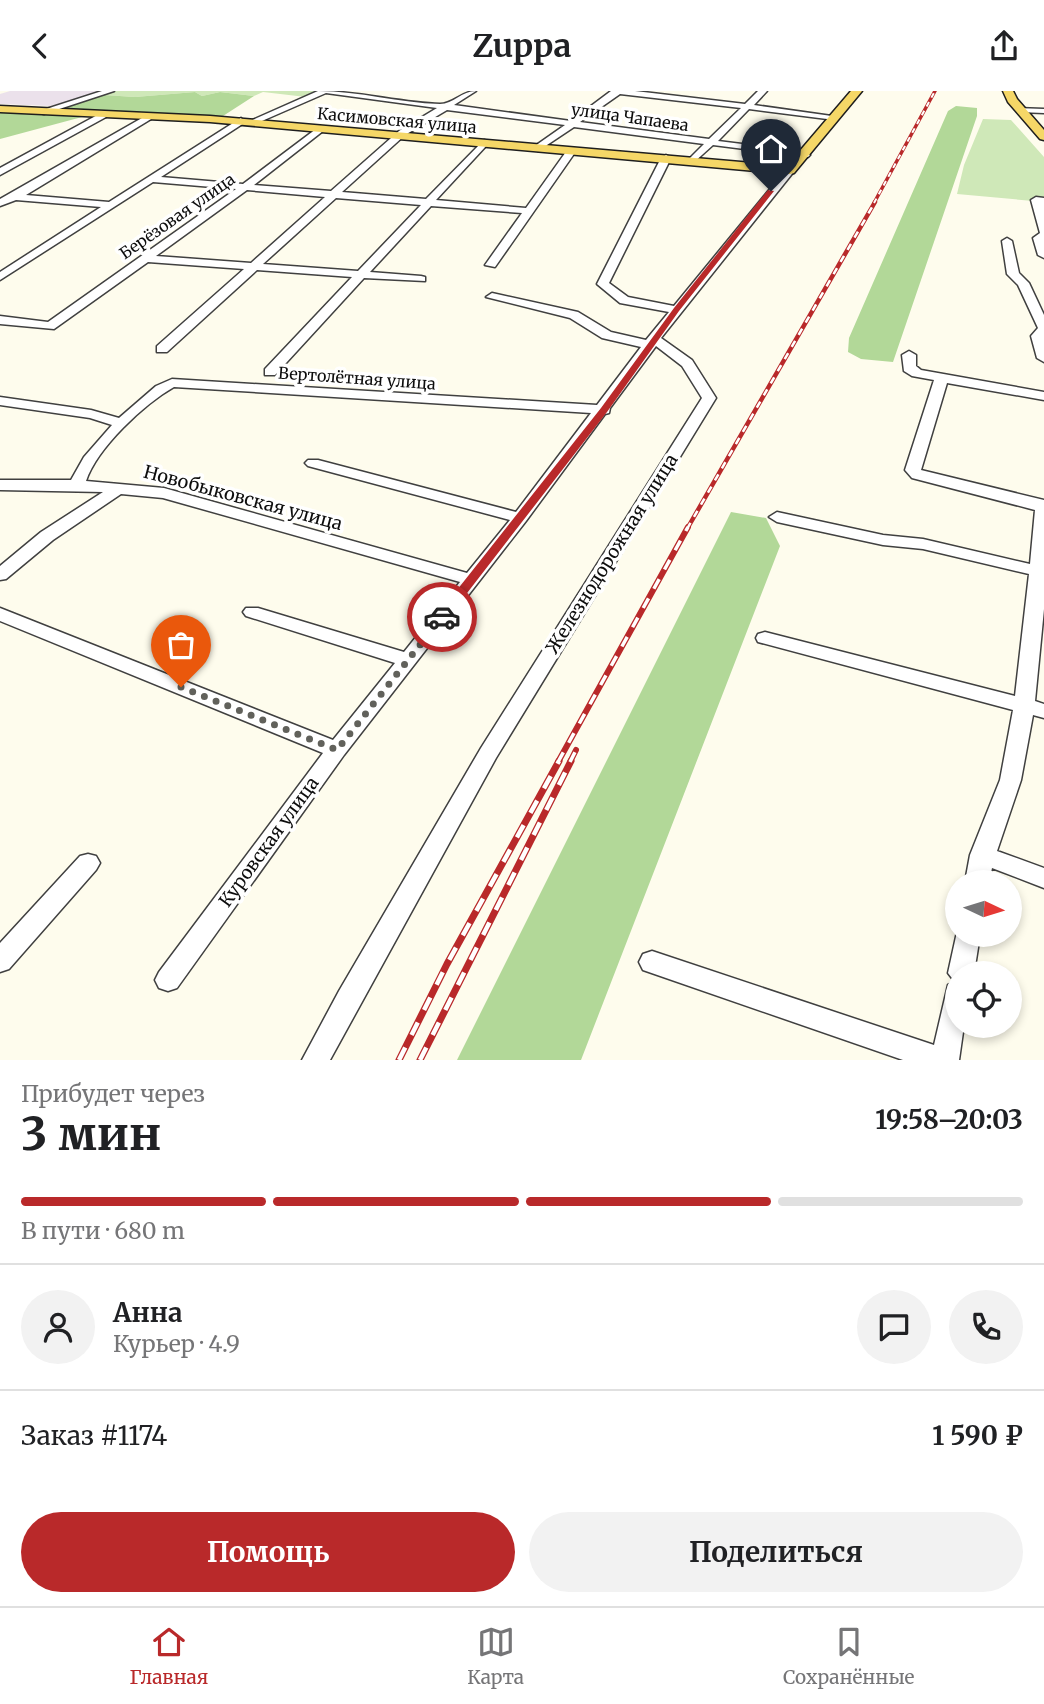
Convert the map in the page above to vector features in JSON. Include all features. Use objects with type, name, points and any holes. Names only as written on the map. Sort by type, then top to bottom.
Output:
[{"type":"main road","points":[[790,170],[857,91]]},
{"type":"main road","points":[[1008,91],[1019,110],[1044,137]]},
{"type":"main road","name":"Касимовская улица","points":[[0,109],[246,122],[790,170]]},
{"type":"street","points":[[41,112],[110,91]]},
{"type":"street","points":[[0,277],[151,179],[246,122],[326,91]]},
{"type":"street","name":"улица Чапаева","points":[[326,91],[805,155]]},
{"type":"street","points":[[162,349],[398,136],[472,91]]},
{"type":"street","points":[[538,148],[618,91],[835,117]]},
{"type":"street","points":[[692,160],[763,91]]},
{"type":"street","points":[[1019,110],[1044,111]]},
{"type":"street","points":[[0,172],[103,115]]},
{"type":"street","points":[[0,203],[15,197],[152,116]]},
{"type":"street","name":"Берёзовая улица","points":[[0,320],[50,326],[246,186],[320,129]]},
{"type":"street","points":[[270,372],[484,143]]},
{"type":"street","points":[[491,265],[571,151]]},
{"type":"street","points":[[666,158],[603,284],[624,300],[677,310]]},
{"type":"street","points":[[492,297],[574,315],[607,335],[652,342],[790,170]]},
{"type":"street","points":[[151,179],[530,211]]},
{"type":"street","points":[[15,197],[112,205]]},
{"type":"street","points":[[1044,201],[1036,200],[1044,233],[1038,238],[1044,255]]},
{"type":"street","points":[[1007,241],[1013,274],[1023,283],[1044,328],[1037,336],[1044,358]]},
{"type":"street","points":[[144,258],[421,279]]},
{"type":"street","name":"Куровская улица","points":[[168,980],[337,750],[520,519],[604,410],[652,342]]},
{"type":"street","name":"Железнодорожная улица","points":[[316,1060],[488,753],[709,398],[699,376],[680,354],[652,342]]},
{"type":"street","points":[[909,355],[909,368],[917,373],[1044,396]]},
{"type":"street","points":[[942,378],[913,471],[923,478],[1044,506],[1038,571],[1034,708],[982,855],[979,870]]},
{"type":"street","name":"Вертолётная улица","points":[[77,485],[78,474],[122,423],[166,385],[176,382],[350,396],[604,410]]},
{"type":"street","points":[[0,401],[91,415],[122,423]]},
{"type":"street","points":[[313,463],[520,519]]},
{"type":"street","name":"Новобыковская улица","points":[[0,485],[121,487],[164,493],[471,580]]},
{"type":"street","points":[[0,575],[47,536],[121,487]]},
{"type":"street","points":[[777,517],[883,540],[923,544],[1038,571]]},
{"type":"street","points":[[252,612],[407,660]]},
{"type":"street","points":[[0,614],[337,750]]},
{"type":"street","points":[[765,638],[1034,708]]},
{"type":"street","points":[[982,855],[1044,878]]},
{"type":"street","points":[[4,951],[88,863]]},
{"type":"street","points":[[652,962],[943,1060],[948,1038]]},
{"type":"shaded area","points":[[10,91],[104,91],[51,106],[0,104],[0,94]]},
{"type":"green space","points":[[113,91],[318,91],[306,97],[263,92],[254,96],[220,92],[202,96],[195,92],[135,97],[104,95]]},
{"type":"green space","points":[[195,92],[202,96],[220,92],[254,96],[223,116],[51,110],[104,95],[135,97]]},
{"type":"green space","points":[[956,106],[977,108],[977,116],[893,362],[861,359],[848,352],[849,338],[948,111]]},
{"type":"green space","points":[[0,110],[81,115],[82,117],[0,139]]},
{"type":"green space","points":[[983,119],[1011,120],[1044,157],[1044,202],[957,194],[964,165]]},
{"type":"green space","points":[[731,512],[766,518],[780,546],[581,1060],[457,1060]]},
{"type":"railway","points":[[874,203],[935,91]]},
{"type":"railway","points":[[687,529],[875,202]]},
{"type":"railway","points":[[558,762],[688,527]]},
{"type":"railway","points":[[570,762],[576,750]]},
{"type":"railway","points":[[399,1060],[447,964],[559,761]]},
{"type":"railway","points":[[420,1060],[571,761]]},
{"type":"way so far","points":[[181,687],[337,750],[442,617]]},
{"type":"route","points":[[442,617],[604,410],[654,339],[771,191]]}]
